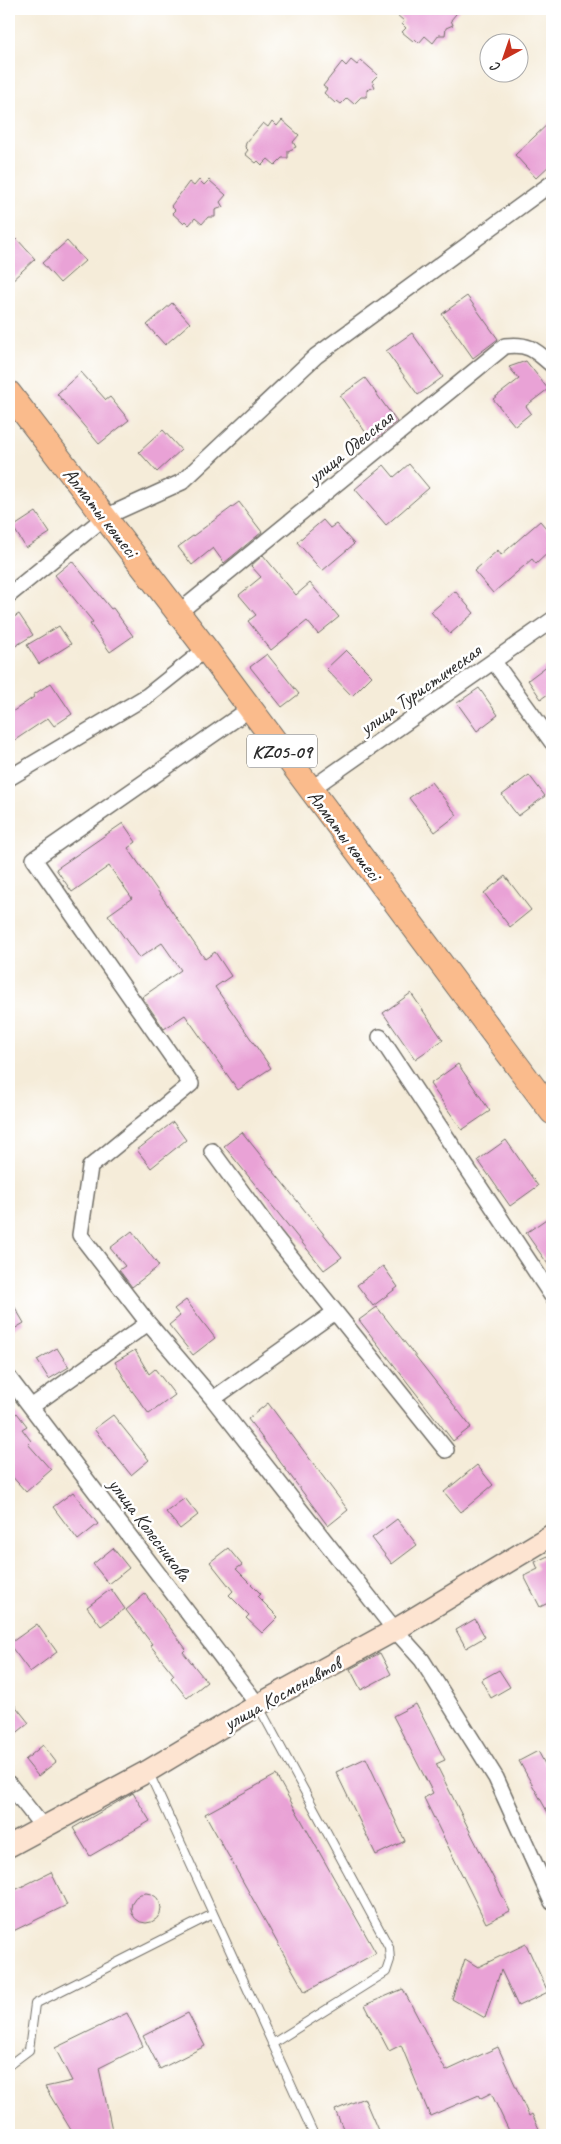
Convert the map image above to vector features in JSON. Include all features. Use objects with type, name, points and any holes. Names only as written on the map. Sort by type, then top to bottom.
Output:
[{"type":"main road","name":"Алматы көшесі","points":[[9,393],[206,649],[552,1112]]},
{"type":"main road","name":"улица Космонавтов","points":[[9,1846],[148,1771],[258,1705],[395,1630],[552,1535]]},
{"type":"street","points":[[9,595],[105,517],[182,482],[316,356],[552,183]]},
{"type":"street","name":"улица Одесская","points":[[178,613],[505,346],[518,344],[533,348],[552,365]]},
{"type":"street","name":"улица Туристическая","points":[[311,789],[552,620]]},
{"type":"street","points":[[9,778],[147,696],[206,649]]},
{"type":"street","points":[[494,662],[552,742]]},
{"type":"street","points":[[250,708],[34,859],[192,1084],[90,1167],[80,1235],[148,1323],[213,1399],[395,1630],[422,1660],[496,1778],[552,1902]]},
{"type":"street","points":[[380,1037],[552,1296]]},
{"type":"street","points":[[212,1151],[275,1238],[446,1450]]},
{"type":"street","points":[[213,1399],[335,1312]]},
{"type":"street","points":[[32,1407],[148,1323]]},
{"type":"street","name":"улица Колесникова","points":[[9,1378],[258,1705]]},
{"type":"street","points":[[9,1784],[43,1828]]},
{"type":"lane","points":[[258,1705],[389,1947],[390,1960],[386,1972],[272,2044]]},
{"type":"lane","points":[[148,1771],[314,2135]]},
{"type":"lane","points":[[9,2065],[28,2050],[35,2004],[213,1914]]},
{"type":"building","points":[[390,9],[460,9],[451,20],[453,25],[446,28],[445,35],[439,35],[433,43],[425,36],[419,43],[415,39],[413,41],[402,32],[406,28],[402,24],[404,21]]},
{"type":"building","points":[[351,60],[357,65],[361,60],[378,75],[372,81],[375,87],[367,90],[367,97],[361,97],[354,104],[347,98],[341,104],[337,101],[335,103],[324,93],[327,89],[323,86],[342,62],[346,66]]},
{"type":"building","points":[[282,120],[299,135],[293,142],[296,147],[288,151],[288,158],[282,158],[275,165],[268,159],[262,165],[258,161],[256,163],[245,154],[248,150],[245,147],[246,143],[263,123],[268,127],[272,121],[277,126]]},
{"type":"building","points":[[552,120],[552,163],[536,178],[515,155]]},
{"type":"building","points":[[199,180],[204,185],[209,180],[226,195],[220,202],[223,207],[215,210],[215,217],[208,217],[202,224],[195,218],[189,225],[185,221],[183,223],[172,213],[175,210],[171,206],[189,182],[194,186]]},
{"type":"building","points":[[17,239],[35,259],[9,283],[9,247]]},
{"type":"building","points":[[67,241],[85,261],[60,283],[42,263]]},
{"type":"building","points":[[467,296],[498,339],[473,358],[442,314]]},
{"type":"building","points":[[172,303],[190,323],[165,345],[147,325]]},
{"type":"building","points":[[412,333],[443,377],[418,395],[386,351]]},
{"type":"building","points":[[526,361],[548,389],[526,406],[531,413],[515,426],[493,399],[519,379],[509,367]]},
{"type":"building","points":[[81,372],[106,400],[110,397],[129,420],[99,444],[57,394]]},
{"type":"building","points":[[365,378],[397,422],[371,440],[340,396]]},
{"type":"building","points":[[163,430],[181,450],[157,472],[139,452]]},
{"type":"building","points":[[409,464],[429,488],[386,525],[355,489],[384,465],[394,477]]},
{"type":"building","points":[[239,502],[262,532],[224,563],[213,548],[192,565],[178,547]]},
{"type":"building","points":[[36,512],[50,533],[26,548],[13,527]]},
{"type":"building","points":[[323,520],[330,528],[336,524],[354,544],[322,571],[297,542]]},
{"type":"building","points":[[540,521],[552,535],[552,549],[536,564],[532,559],[493,593],[474,571],[498,550],[501,555]]},
{"type":"building","points":[[263,555],[296,595],[310,583],[339,617],[318,634],[307,621],[271,650],[248,621],[256,615],[239,595],[261,577],[251,566]]},
{"type":"building","points":[[72,561],[111,609],[113,608],[133,636],[110,652],[90,624],[93,622],[55,575]]},
{"type":"building","points":[[455,591],[474,613],[450,634],[431,612]]},
{"type":"building","points":[[19,614],[33,635],[9,650],[9,620]]},
{"type":"building","points":[[59,626],[71,644],[39,664],[27,645]]},
{"type":"building","points":[[346,650],[372,676],[352,696],[326,669]]},
{"type":"building","points":[[267,654],[299,694],[282,707],[250,667]]},
{"type":"building","points":[[552,662],[552,691],[541,699],[528,680]]},
{"type":"building","points":[[51,683],[72,714],[54,726],[48,718],[9,744],[9,714]]},
{"type":"building","points":[[479,688],[498,715],[477,731],[457,703]]},
{"type":"building","points":[[529,775],[545,796],[518,816],[502,795]]},
{"type":"building","points":[[431,782],[457,815],[435,832],[409,798]]},
{"type":"building","points":[[123,823],[136,842],[128,848],[205,959],[215,952],[231,976],[215,987],[271,1068],[238,1090],[185,1015],[164,1029],[142,997],[181,970],[162,943],[139,958],[108,915],[132,898],[109,866],[72,892],[56,869]]},
{"type":"building","points":[[505,876],[531,910],[510,927],[484,893]]},
{"type":"building","points":[[411,993],[443,1040],[415,1059],[383,1013]]},
{"type":"building","points":[[458,1064],[490,1111],[462,1130],[430,1084]]},
{"type":"building","points":[[173,1122],[186,1140],[151,1168],[137,1150]]},
{"type":"building","points":[[242,1132],[342,1257],[324,1270],[224,1146]]},
{"type":"building","points":[[506,1140],[538,1186],[510,1206],[478,1160]]},
{"type":"building","points":[[552,1215],[552,1270],[526,1233]]},
{"type":"building","points":[[132,1231],[159,1266],[132,1287],[119,1270],[125,1266],[110,1248]]},
{"type":"building","points":[[383,1266],[398,1287],[373,1306],[357,1285]]},
{"type":"building","points":[[9,1297],[24,1323],[9,1332]]},
{"type":"building","points":[[186,1300],[215,1338],[193,1355],[169,1325],[180,1316],[174,1309]]},
{"type":"building","points":[[377,1307],[471,1427],[453,1441],[359,1320]]},
{"type":"building","points":[[57,1348],[69,1367],[49,1379],[37,1360]]},
{"type":"building","points":[[135,1350],[149,1374],[155,1369],[175,1395],[149,1414],[130,1388],[115,1362]]},
{"type":"building","points":[[268,1403],[348,1510],[328,1526],[248,1419]]},
{"type":"building","points":[[9,1411],[13,1416],[17,1413],[27,1426],[22,1429],[31,1441],[28,1444],[51,1470],[26,1492],[9,1473]]},
{"type":"building","points":[[113,1415],[149,1460],[131,1475],[94,1429]]},
{"type":"building","points":[[477,1465],[493,1485],[461,1512],[444,1492]]},
{"type":"building","points":[[73,1492],[98,1524],[78,1540],[53,1507]]},
{"type":"building","points":[[185,1498],[198,1515],[180,1529],[166,1512]]},
{"type":"building","points":[[397,1519],[417,1545],[392,1564],[372,1538]]},
{"type":"building","points":[[113,1548],[129,1568],[109,1584],[93,1564]]},
{"type":"building","points":[[228,1548],[242,1565],[236,1569],[261,1594],[258,1597],[278,1617],[262,1633],[246,1618],[249,1615],[229,1595],[233,1591],[210,1562]]},
{"type":"building","points":[[548,1556],[552,1562],[552,1601],[540,1607],[524,1576],[538,1569],[535,1562]]},
{"type":"building","points":[[111,1589],[125,1609],[101,1626],[87,1607]]},
{"type":"building","points":[[145,1594],[186,1649],[183,1652],[207,1682],[187,1698],[171,1678],[174,1675],[126,1610]]},
{"type":"building","points":[[475,1619],[485,1637],[466,1648],[456,1630]]},
{"type":"building","points":[[37,1624],[57,1652],[30,1672],[9,1644]]},
{"type":"building","points":[[380,1653],[391,1674],[361,1690],[350,1669]]},
{"type":"building","points":[[499,1670],[510,1687],[491,1698],[481,1680]]},
{"type":"building","points":[[9,1698],[29,1723],[9,1739]]},
{"type":"building","points":[[416,1704],[445,1760],[436,1764],[510,1911],[486,1923],[424,1798],[433,1793],[393,1716]]},
{"type":"building","points":[[43,1745],[56,1762],[38,1776],[25,1760]]},
{"type":"building","points":[[538,1751],[552,1777],[552,1820],[519,1761]]},
{"type":"building","points":[[366,1758],[405,1841],[376,1855],[336,1772]]},
{"type":"building","points":[[276,1775],[376,1953],[305,1992],[205,1814]]},
{"type":"building","points":[[133,1793],[150,1821],[90,1856],[73,1828]]},
{"type":"building","points":[[51,1872],[67,1905],[9,1933],[9,1893]]},
{"type":"building","points":[[146,1893],[156,1898],[161,1908],[156,1918],[146,1923],[136,1918],[131,1908],[136,1898]]},
{"type":"building","points":[[526,1944],[548,1992],[518,2006],[501,1970],[485,2018],[452,1999],[465,1959],[478,1967]]},
{"type":"building","points":[[403,1989],[446,2071],[498,2047],[529,2116],[532,2114],[542,2135],[511,2135],[491,2093],[481,2098],[479,2095],[430,2116],[401,2045],[389,2051],[365,2005]]},
{"type":"building","points":[[127,2013],[143,2046],[99,2068],[113,2135],[74,2135],[45,2087],[72,2081],[55,2048]]},
{"type":"building","points":[[188,2013],[205,2046],[160,2069],[143,2036]]},
{"type":"building","points":[[364,2098],[380,2135],[346,2135],[335,2110]]}]
